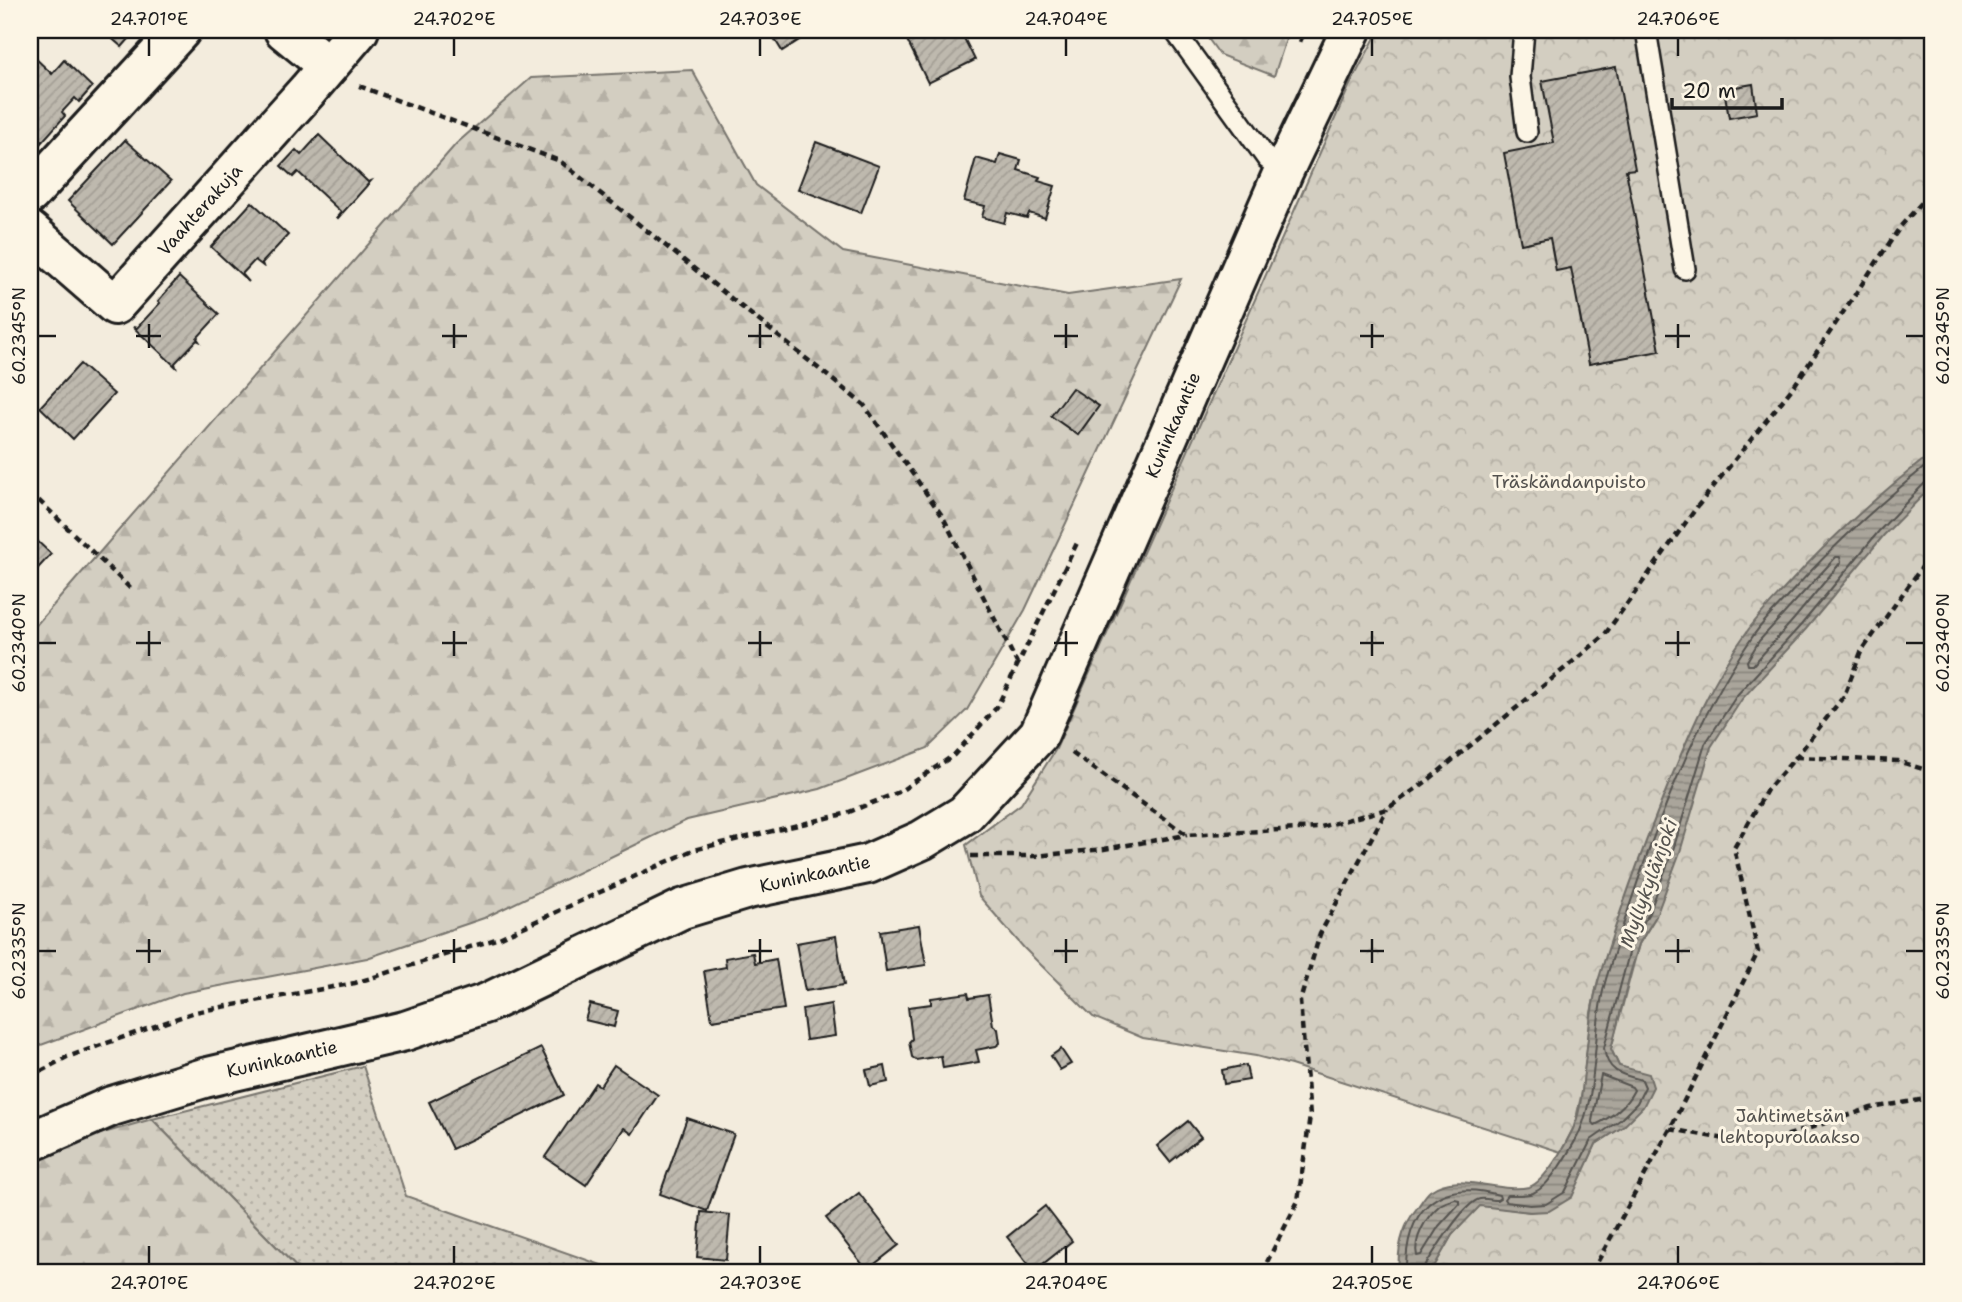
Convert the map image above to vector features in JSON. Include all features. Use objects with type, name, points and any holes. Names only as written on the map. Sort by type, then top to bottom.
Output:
[{"type":"main road","points":[[30,194],[181,30]]},
{"type":"main road","points":[[284,30],[340,75]]},
{"type":"main road","name":"Vaahterakuja","points":[[30,231],[116,305],[340,75],[359,30]]},
{"type":"main road","name":"Kuninkaantie","points":[[30,1142],[112,1106],[204,1077],[405,1031],[487,1003],[682,909],[748,889],[868,864],[922,840],[965,814],[1039,734],[1284,170],[1351,30]]},
{"type":"lane","points":[[1174,30],[1267,159],[1284,170]]},
{"type":"lane","points":[[1524,30],[1520,77],[1527,132]]},
{"type":"lane","points":[[1646,30],[1685,270]]},
{"type":"path","points":[[340,75],[559,161],[864,405],[943,517],[1017,664]]},
{"type":"path","points":[[970,856],[1035,856],[1104,849],[1187,835],[1317,828],[1387,809],[1427,781],[1603,637],[1697,507],[1794,386],[1900,227],[1932,191]]},
{"type":"path","points":[[30,492],[132,590]]},
{"type":"path","points":[[1592,1272],[1670,1129],[1758,952],[1734,848],[1767,790],[1844,696],[1861,652],[1932,553]]},
{"type":"path","points":[[30,1077],[67,1057],[195,1012],[355,983],[499,938],[693,850],[844,814],[899,792],[954,755],[997,707]]},
{"type":"path","points":[[1039,734],[1091,766],[1187,835]]},
{"type":"path","points":[[1796,757],[1898,761],[1932,772]]},
{"type":"path","points":[[1260,1272],[1298,1200],[1310,1116],[1300,1001],[1320,934],[1387,809]]},
{"type":"path","points":[[1670,1129],[1758,1145],[1871,1108],[1932,1098]]},
{"type":"green space","points":[[1202,30],[1289,30],[1274,76],[1220,55]]},
{"type":"green space","name":"Träskändanpuisto","points":[[1379,30],[1932,30],[1932,1265],[1918,1272],[1431,1272],[1452,1235],[1480,1205],[1530,1212],[1571,1197],[1596,1144],[1624,1126],[1631,1070],[1619,1066],[1611,1049],[1639,944],[1656,916],[1598,980],[1591,1013],[1582,1092],[1574,1127],[1561,1152],[1291,1065],[1256,1056],[1143,1038],[1093,1017],[1024,948],[979,896],[966,845],[1021,804],[1056,749],[1349,87]]},
{"type":"green space","points":[[692,70],[756,185],[843,252],[1068,295],[1181,279],[1025,610],[967,710],[928,748],[820,789],[687,820],[484,918],[367,958],[183,993],[30,1049],[30,632],[456,144],[531,78]]},
{"type":"green space","points":[[363,1066],[406,1196],[621,1272],[301,1272],[152,1119]]},
{"type":"green space","points":[[152,1119],[301,1272],[30,1272],[30,1162],[62,1145]]},
{"type":"water","name":"Myllykylänjoki","points":[[1932,453],[1932,486],[1884,535],[1806,629],[1742,699],[1711,747],[1680,852],[1656,916],[1639,944],[1611,1049],[1619,1066],[1649,1074],[1653,1087],[1643,1107],[1624,1126],[1596,1144],[1572,1197],[1549,1211],[1530,1212],[1480,1206],[1452,1235],[1431,1272],[1399,1272],[1404,1231],[1430,1191],[1453,1182],[1504,1188],[1529,1187],[1542,1178],[1554,1162],[1570,1136],[1578,1115],[1593,1001],[1615,929],[1669,783],[1713,687],[1750,627],[1801,570],[1855,518]]},
{"type":"building","points":[[102,30],[137,30],[122,47]]},
{"type":"building","points":[[769,30],[815,30],[782,51]]},
{"type":"building","points":[[902,30],[960,30],[975,60],[928,83]]},
{"type":"building","points":[[30,53],[52,74],[64,60],[92,87],[79,102],[75,98],[62,112],[65,116],[32,153],[30,101],[36,95],[30,89]]},
{"type":"building","points":[[1616,67],[1635,169],[1626,170],[1660,351],[1589,364],[1571,268],[1556,271],[1550,238],[1521,244],[1504,153],[1554,143],[1542,81]]},
{"type":"building","points":[[1753,84],[1757,113],[1729,118],[1724,89]]},
{"type":"building","points":[[319,135],[368,182],[371,181],[338,218],[341,212],[298,172],[293,177],[281,166],[296,150],[301,155]]},
{"type":"building","points":[[125,140],[171,181],[113,244],[68,201]]},
{"type":"building","points":[[816,142],[879,166],[861,213],[798,189]]},
{"type":"building","points":[[1000,154],[1021,160],[1018,170],[1040,177],[1038,181],[1055,186],[1045,218],[1029,213],[1027,218],[1007,213],[1004,223],[982,217],[985,206],[964,201],[976,158],[997,164]]},
{"type":"building","points":[[252,202],[288,235],[262,263],[263,266],[255,260],[242,274],[249,282],[211,247]]},
{"type":"building","points":[[179,277],[219,314],[197,338],[199,341],[175,363],[176,367],[133,327],[137,328],[160,303],[158,301]]},
{"type":"building","points":[[80,364],[114,394],[73,439],[40,407]]},
{"type":"building","points":[[1072,388],[1099,406],[1078,435],[1051,416]]},
{"type":"building","points":[[30,534],[51,554],[30,577]]},
{"type":"building","points":[[919,925],[926,965],[886,971],[880,931]]},
{"type":"building","points":[[836,936],[844,985],[805,991],[796,943]]},
{"type":"building","points":[[753,953],[755,963],[776,959],[784,1009],[712,1020],[704,971],[726,967],[725,958]]},
{"type":"building","points":[[968,993],[969,998],[988,995],[993,1025],[998,1029],[1000,1043],[976,1050],[979,1062],[943,1068],[941,1056],[916,1060],[912,1057],[908,1007],[931,1004],[931,998]]},
{"type":"building","points":[[590,1004],[618,1011],[614,1027],[585,1020]]},
{"type":"building","points":[[831,1004],[835,1036],[806,1040],[802,1009]]},
{"type":"building","points":[[541,1048],[564,1095],[452,1149],[429,1102]]},
{"type":"building","points":[[1061,1049],[1071,1064],[1060,1070],[1051,1056]]},
{"type":"building","points":[[614,1065],[658,1095],[632,1134],[624,1128],[586,1185],[545,1157],[595,1083],[600,1086]]},
{"type":"building","points":[[1246,1065],[1249,1080],[1224,1084],[1222,1070]]},
{"type":"building","points":[[885,1066],[888,1082],[870,1086],[866,1070]]},
{"type":"building","points":[[687,1118],[734,1134],[707,1211],[660,1194]]},
{"type":"building","points":[[1188,1121],[1201,1137],[1170,1162],[1157,1146]]},
{"type":"building","points":[[859,1193],[899,1245],[867,1270],[826,1218]]},
{"type":"building","points":[[1045,1206],[1072,1241],[1034,1271],[1007,1237]]},
{"type":"building","points":[[701,1212],[730,1215],[726,1260],[697,1257]]},
{"type":"park label","name":"Jahtimetsän lehtopurolaakso","points":[[1790,1126]]}]
